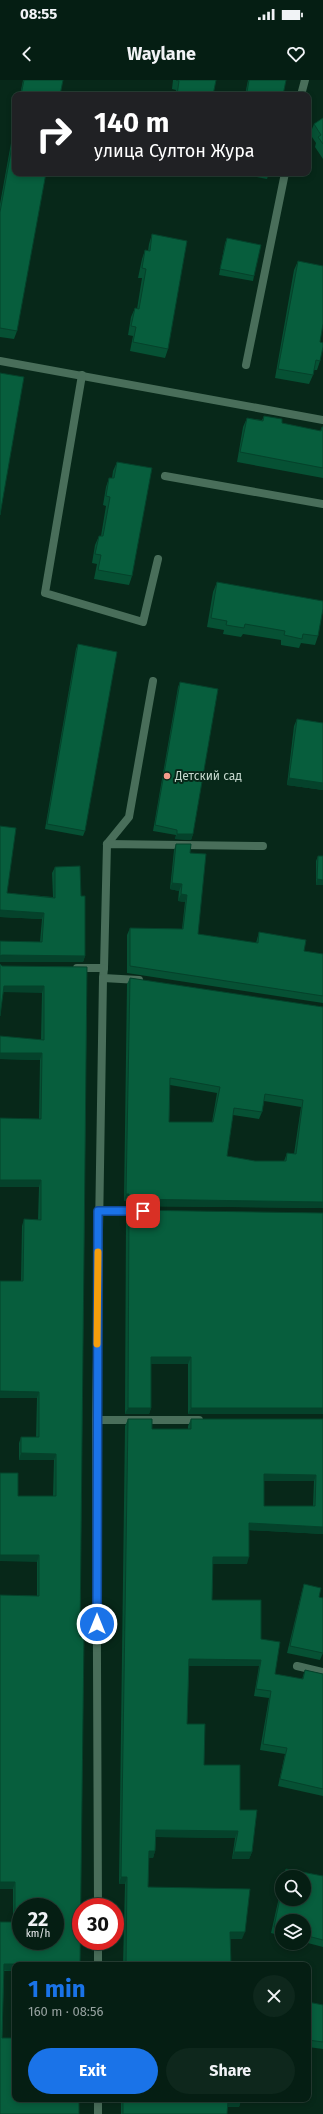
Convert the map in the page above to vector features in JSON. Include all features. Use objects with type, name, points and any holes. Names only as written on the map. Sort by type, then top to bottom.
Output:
[{"type":"street","points":[[302,92],[304,80]]},
{"type":"street","points":[[246,365],[284,176]]},
{"type":"street","points":[[0,361],[323,420]]},
{"type":"street","points":[[82,375],[45,593],[143,622],[158,559]]},
{"type":"street","points":[[165,476],[323,504]]},
{"type":"street","points":[[98,1898],[96,1420],[98,1211],[107,844],[128,817],[153,681]]},
{"type":"street","points":[[107,844],[263,846]]},
{"type":"street","points":[[72,968],[104,968]]},
{"type":"street","points":[[103,978],[151,982]]},
{"type":"street","points":[[98,1211],[145,1211]]},
{"type":"street","points":[[96,1420],[206,1420]]},
{"type":"street","points":[[297,1666],[323,1672]]},
{"type":"street","points":[[98,1950],[98,1962]]},
{"type":"street","points":[[98,2102],[98,2114]]},
{"type":"building","points":[[24,80],[63,80],[61,92],[22,92]]},
{"type":"building","points":[[176,80],[216,80],[214,92],[177,92],[179,81]]},
{"type":"building","points":[[249,80],[286,80],[284,92],[247,92]]},
{"type":"building","points":[[323,118],[323,144],[318,137],[321,135],[314,124]]},
{"type":"building","points":[[12,146],[12,176],[45,176],[17,331],[0,328],[0,212]]},
{"type":"building","points":[[152,234],[187,241],[168,349],[133,342],[136,327],[131,326],[135,308],[139,309],[146,269],[142,268],[145,250],[150,251]]},
{"type":"building","points":[[227,238],[261,245],[254,276],[220,269]]},
{"type":"building","points":[[298,261],[323,266],[323,324],[320,342],[323,343],[323,347],[320,361],[316,360],[313,375],[278,369]]},
{"type":"building","points":[[0,373],[24,377],[0,515]]},
{"type":"building","points":[[264,416],[282,419],[282,423],[321,431],[323,427],[323,468],[240,452],[247,418],[263,421]]},
{"type":"building","points":[[117,462],[152,468],[132,576],[98,570],[101,555],[95,554],[99,536],[103,536],[110,497],[106,496],[109,478],[114,478]]},
{"type":"building","points":[[217,582],[323,601],[318,636],[303,634],[302,639],[284,635],[285,631],[245,624],[244,628],[226,625],[227,621],[211,618]]},
{"type":"building","points":[[78,644],[117,652],[85,831],[47,824]]},
{"type":"building","points":[[180,682],[218,689],[193,834],[177,834],[177,830],[155,825]]},
{"type":"building","points":[[297,719],[323,723],[323,783],[289,778]]},
{"type":"building","points":[[0,826],[16,828],[7,893],[55,898],[55,867],[80,866],[81,896],[85,896],[85,956],[0,956],[0,941],[42,942],[44,913],[0,910]]},
{"type":"building","points":[[176,844],[191,844],[190,853],[206,854],[198,934],[258,943],[259,932],[306,940],[304,951],[323,954],[323,996],[130,966],[130,928],[183,929],[187,895],[181,894],[182,884],[172,883]]},
{"type":"building","points":[[318,856],[323,856],[323,880],[317,879]]},
{"type":"building","points":[[0,964],[2,966],[87,967],[80,1637],[84,1637],[81,1898],[72,1898],[72,1950],[80,1950],[80,1962],[12,1962],[12,1964],[4,1964],[2,2038],[12,2038],[12,2102],[79,2102],[79,2114],[0,2114],[0,1922],[12,1922],[12,1950],[64,1950],[64,1898],[15,1898],[15,1882],[0,1882],[0,1595],[39,1596],[39,1555],[0,1555],[0,1473],[18,1473],[18,1496],[56,1496],[56,1454],[21,1453],[21,1437],[39,1437],[39,1392],[0,1391],[0,1281],[23,1281],[24,1219],[41,1220],[41,1180],[0,1180],[0,1118],[41,1119],[42,1053],[0,1053],[0,1036],[44,1040],[44,986],[4,986],[0,1016]]},
{"type":"building","points":[[130,978],[323,1007],[323,1202],[129,1199],[129,1194],[126,1194]],"holes":[[[170,1078],[220,1087],[213,1122],[169,1122]],[[265,1094],[303,1100],[296,1154],[287,1153],[286,1161],[255,1161],[227,1156],[234,1108],[262,1112]]]},
{"type":"building","points":[[129,1210],[323,1213],[323,1408],[191,1408],[191,1357],[151,1357],[151,1408],[128,1408]]},
{"type":"building","points":[[128,1419],[152,1419],[152,1429],[191,1429],[191,1419],[323,1419],[323,1527],[249,1523],[249,1557],[213,1557],[212,1600],[261,1600],[261,1639],[280,1642],[275,1674],[303,1679],[305,1670],[323,1674],[323,1789],[280,1779],[287,1748],[263,1744],[271,1691],[256,1689],[261,1660],[189,1659],[187,1724],[205,1724],[204,1765],[240,1765],[240,1810],[257,1810],[252,1852],[234,1852],[238,1831],[156,1830],[155,1851],[149,1851],[148,1887],[250,1889],[245,1932],[230,1932],[231,1962],[126,1962],[127,1877],[121,1877]],"holes":[[[264,1474],[316,1475],[315,1506],[264,1506]]]},
{"type":"building","points":[[304,1584],[321,1588],[319,1597],[323,1598],[323,1653],[290,1646]]},
{"type":"building","points":[[311,1874],[323,1876],[323,1940],[311,1937],[311,1914],[277,1914],[278,1906],[311,1906]]},
{"type":"building","points":[[311,2003],[323,2005],[323,2042],[311,2040]]},
{"type":"building","points":[[123,2102],[228,2102],[227,2114],[123,2114]]},
{"type":"slow traffic","points":[[97,1344],[98,1252]]},
{"type":"place","name":"Детский сад","points":[[167,776]]},
{"type":"route","points":[[97,1624],[96,1420],[98,1211],[143,1211]]}]
